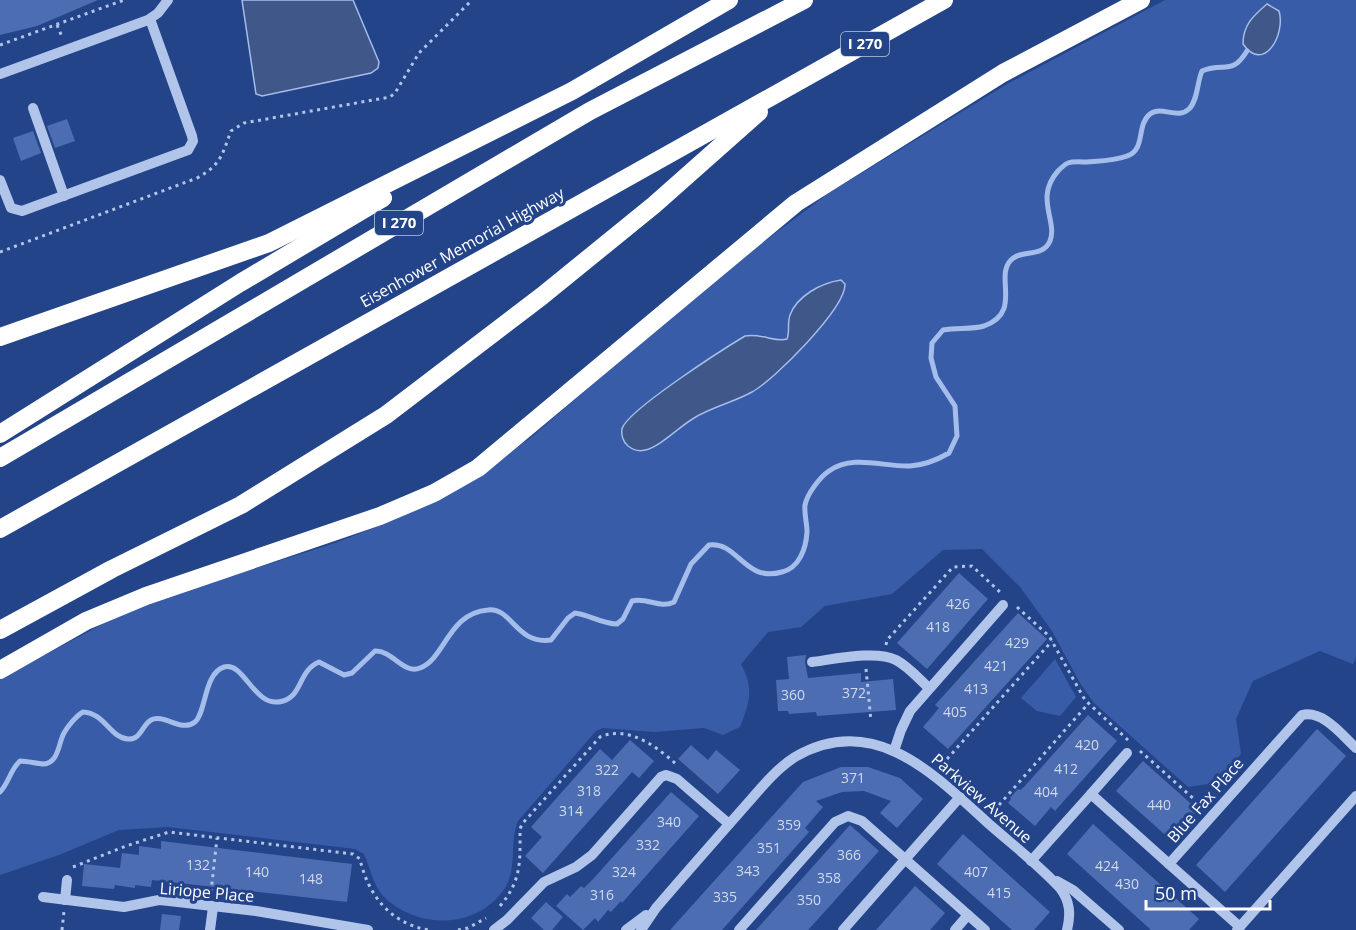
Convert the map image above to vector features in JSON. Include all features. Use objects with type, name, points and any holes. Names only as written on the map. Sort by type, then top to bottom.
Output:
[{"type":"highway","name":"I 270","points":[[0,434],[468,144],[572,91],[729,0]]},
{"type":"highway","name":"I 270","points":[[0,458],[590,111],[804,0]]},
{"type":"highway","name":"Eisenhower Memorial Highway","points":[[0,529],[944,0]]},
{"type":"highway","points":[[0,670],[96,617],[146,596],[380,516],[434,493],[478,468],[796,202],[1003,74],[1140,0]]},
{"type":"highway","points":[[0,630],[112,569],[241,505],[386,415],[542,296],[654,205],[785,89]]},
{"type":"highway","points":[[0,337],[269,243],[468,144]]},
{"type":"street","points":[[0,74],[150,19],[158,14],[168,0]]},
{"type":"street","points":[[0,180],[11,208],[18,211],[184,152],[191,146],[192,136],[150,19]]},
{"type":"street","points":[[33,108],[64,195]]},
{"type":"street","points":[[894,751],[905,720],[929,688],[1008,602]]},
{"type":"street","points":[[812,662],[866,656],[887,657],[899,662],[929,688]]},
{"type":"street","name":"Blue Fax Place","points":[[1091,794],[1169,864],[1302,716],[1309,714],[1323,718],[1356,748]]},
{"type":"street","name":"Parkview Avenue","points":[[641,930],[656,908],[782,766],[810,750],[832,743],[851,741],[894,751],[931,772],[1053,881],[1073,890],[1119,930]]},
{"type":"street","points":[[1032,861],[1127,753]]},
{"type":"street","points":[[494,930],[544,882],[576,867],[592,855],[661,777],[677,779],[729,824]]},
{"type":"street","points":[[1169,864],[1239,929],[1356,796]]},
{"type":"street","points":[[843,930],[960,797]]},
{"type":"street","points":[[739,930],[834,822],[841,817],[848,816],[862,821],[985,930]]},
{"type":"street","points":[[65,900],[70,875]]},
{"type":"street","points":[[1053,881],[1066,895],[1070,916],[1067,930]]},
{"type":"street","name":"Liriope Place","points":[[43,897],[124,907],[159,900],[212,902],[368,930]]},
{"type":"street","points":[[210,930],[212,902]]},
{"type":"street","name":"Parkview Avenue","points":[[626,930],[656,908]]},
{"type":"street","points":[[955,930],[968,915]]},
{"type":"path","points":[[0,45],[124,0]]},
{"type":"path","points":[[0,252],[197,178],[215,166],[225,150],[231,131],[244,123],[390,97],[395,93],[419,53],[472,0]]},
{"type":"path","points":[[886,648],[887,640],[953,567],[972,567],[1008,602],[1046,632],[1088,704],[1201,806]]},
{"type":"path","points":[[947,759],[1052,641]]},
{"type":"path","points":[[866,666],[871,721]]},
{"type":"path","points":[[999,805],[1088,704]]},
{"type":"path","points":[[494,912],[508,895],[516,880],[521,857],[520,829],[522,824],[597,739],[605,735],[627,734],[637,737],[662,752]]},
{"type":"path","points":[[70,875],[73,867],[168,832],[356,855],[360,859],[366,881],[379,903],[401,921],[428,930]]},
{"type":"path","points":[[212,902],[217,838]]},
{"type":"path","points":[[458,930],[468,928],[489,915]]},
{"type":"path","points":[[62,930],[63,917]]},
{"type":"shaded area","points":[[242,0],[353,0],[379,62],[378,68],[371,73],[262,96],[256,94]]},
{"type":"shaded area","points":[[1165,0],[1356,0],[1356,657],[1353,664],[1320,651],[1253,681],[1236,719],[1241,754],[1215,783],[1188,787],[1094,703],[1080,683],[1052,631],[1020,587],[982,549],[943,550],[892,594],[825,606],[801,627],[768,632],[741,664],[748,681],[749,695],[740,727],[723,735],[704,728],[654,732],[603,728],[596,731],[518,821],[515,829],[511,871],[505,888],[493,902],[479,912],[463,918],[429,919],[412,915],[397,907],[383,896],[374,881],[364,854],[355,849],[168,827],[119,830],[59,855],[0,875],[0,679],[125,612],[335,543],[394,520],[440,498],[529,439],[722,273],[829,193],[1007,84]],"holes":[[[1279,11],[1280,25],[1276,39],[1267,50],[1255,54]],[[845,284],[829,316],[807,343],[779,370],[675,430],[627,420],[677,381],[745,336],[787,339],[790,316],[799,302],[820,290]]]},
{"type":"shaded area","points":[[1267,4],[1279,11],[1279,30],[1272,47],[1258,55],[1243,44],[1243,37],[1250,21]]},
{"type":"shaded area","points":[[841,280],[845,284],[842,295],[822,326],[762,385],[745,396],[694,418],[651,448],[638,450],[625,442],[622,429],[628,420],[657,395],[745,336],[787,339],[790,315],[798,302],[818,287]]},
{"type":"shaded area","points":[[1055,659],[1076,697],[1060,716],[1037,711],[1021,698]]},
{"type":"building","points":[[0,0],[98,0],[37,26],[0,35]]},
{"type":"building","points":[[67,119],[75,141],[55,148],[47,126]]},
{"type":"building","points":[[33,131],[41,153],[21,161],[13,138]]},
{"type":"building","points":[[959,573],[988,599],[927,669],[897,643]]},
{"type":"building","points":[[1018,613],[1047,639],[948,749],[923,727],[939,708],[935,705]]},
{"type":"building","points":[[806,655],[808,678],[861,673],[861,682],[893,679],[896,710],[817,716],[816,712],[789,714],[788,711],[778,711],[776,680],[789,679],[787,657]]},
{"type":"building","points":[[1088,715],[1117,741],[1055,811],[1051,807],[1035,826],[1008,803],[1010,798],[1018,789],[1024,787]]},
{"type":"building","points":[[1317,729],[1346,756],[1225,892],[1196,865]]},
{"type":"building","points":[[630,740],[654,761],[639,778],[632,772],[543,873],[525,856],[542,837],[531,827],[600,749],[612,760]]},
{"type":"building","points":[[691,745],[708,760],[716,750],[740,770],[718,794],[678,759]]},
{"type":"building","points":[[1143,761],[1198,810],[1171,840],[1116,791]]},
{"type":"building","points":[[841,767],[868,767],[900,778],[923,799],[897,828],[880,813],[891,801],[864,791],[842,792],[816,801],[823,807],[805,828],[809,832],[722,930],[670,930],[803,782]]},
{"type":"building","points":[[671,792],[699,816],[622,903],[621,901],[611,912],[608,910],[598,922],[595,918],[583,930],[556,906],[567,894],[570,897],[581,886],[584,888]]},
{"type":"building","points":[[1093,824],[1199,919],[1189,930],[1151,930],[1067,854]]},
{"type":"building","points":[[850,825],[879,851],[828,908],[808,930],[756,930]]},
{"type":"building","points":[[963,834],[1050,912],[1034,930],[1012,930],[937,864]]},
{"type":"building","points":[[161,841],[352,864],[347,902],[152,880],[151,887],[135,885],[135,888],[115,885],[114,889],[82,886],[84,864],[120,868],[122,853],[139,855],[139,846],[161,849]]},
{"type":"building","points":[[915,886],[945,913],[930,930],[876,930]]},
{"type":"building","points":[[546,902],[563,917],[552,930],[544,930],[531,918]]},
{"type":"building","points":[[162,914],[181,916],[179,930],[160,930]]},
{"type":"waterway","points":[[0,792],[20,761],[44,764],[53,760],[66,730],[83,712],[97,716],[116,734],[128,739],[139,735],[151,720],[161,719],[190,725],[199,717],[213,677],[224,667],[231,667],[238,671],[264,699],[273,702],[283,701],[294,694],[307,671],[319,662],[344,675],[352,673],[375,651],[387,654],[409,668],[420,668],[436,656],[455,627],[464,619],[488,610],[503,614],[522,632],[539,640],[551,640],[568,618],[575,613],[606,623],[617,624],[623,619],[632,601],[643,600],[664,604],[674,602],[691,564],[709,545],[719,545],[727,549],[759,572],[769,574],[788,570],[801,557],[805,545],[807,532],[805,508],[808,496],[814,486],[829,471],[838,466],[858,462],[915,465],[930,462],[949,453],[957,436],[955,406],[936,377],[931,358],[932,343],[943,330],[984,326],[996,320],[1002,312],[1006,294],[1005,276],[1011,260],[1020,255],[1042,250],[1050,241],[1052,233],[1047,200],[1048,191],[1058,171],[1070,162],[1112,160],[1133,153],[1139,143],[1143,124],[1150,114],[1159,111],[1180,113],[1189,109],[1194,101],[1202,71],[1232,66],[1247,51]]}]
